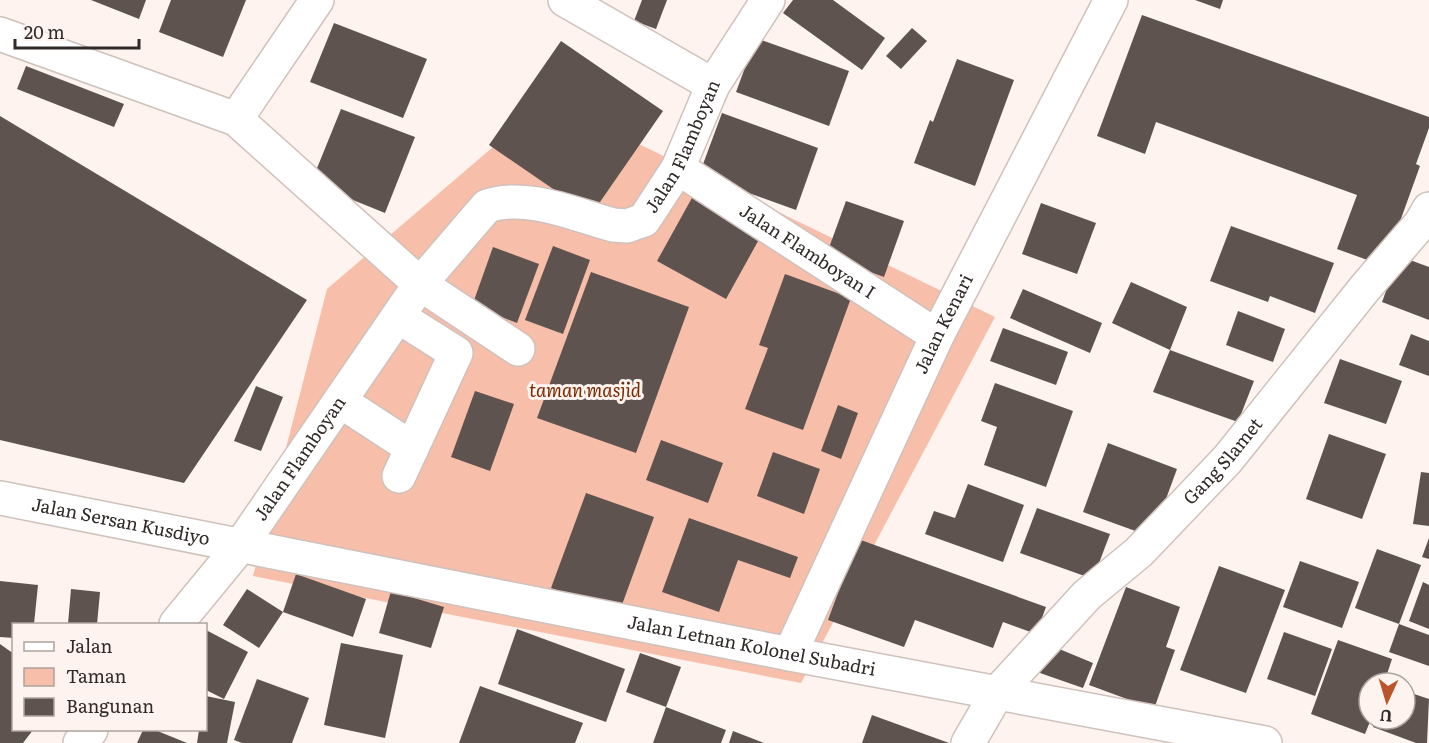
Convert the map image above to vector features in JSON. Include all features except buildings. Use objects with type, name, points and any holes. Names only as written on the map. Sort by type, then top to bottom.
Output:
[{"type":"street","points":[[236,119],[317,0]]},
{"type":"street","points":[[565,0],[713,85]]},
{"type":"street","name":"Jalan Flamboyan","points":[[177,623],[241,545],[420,284],[487,206],[502,201],[520,200],[613,225],[627,226],[644,220],[678,168],[713,85],[768,0]]},
{"type":"street","name":"Jalan Kenari","points":[[790,654],[937,336],[1111,0]]},
{"type":"street","points":[[0,34],[236,119],[420,284],[518,349]]},
{"type":"street","name":"Jalan Flamboyan I","points":[[678,168],[937,336]]},
{"type":"street","name":"Gang Slamet","points":[[968,743],[997,693],[1087,595],[1139,552],[1227,460],[1365,288],[1421,223],[1429,209]]},
{"type":"street","points":[[340,401],[406,462],[456,353],[399,317]]},
{"type":"street","name":"Jalan Sersan Kusdiyo","points":[[0,498],[241,545]]},
{"type":"street","name":"Jalan Letnan Kolonel Subadri","points":[[241,545],[790,654],[1264,743]]},
{"type":"street","points":[[80,743],[89,731]]},
{"type":"green space","name":"taman masjid","points":[[548,100],[995,317],[801,683],[253,576],[327,289]]}]
